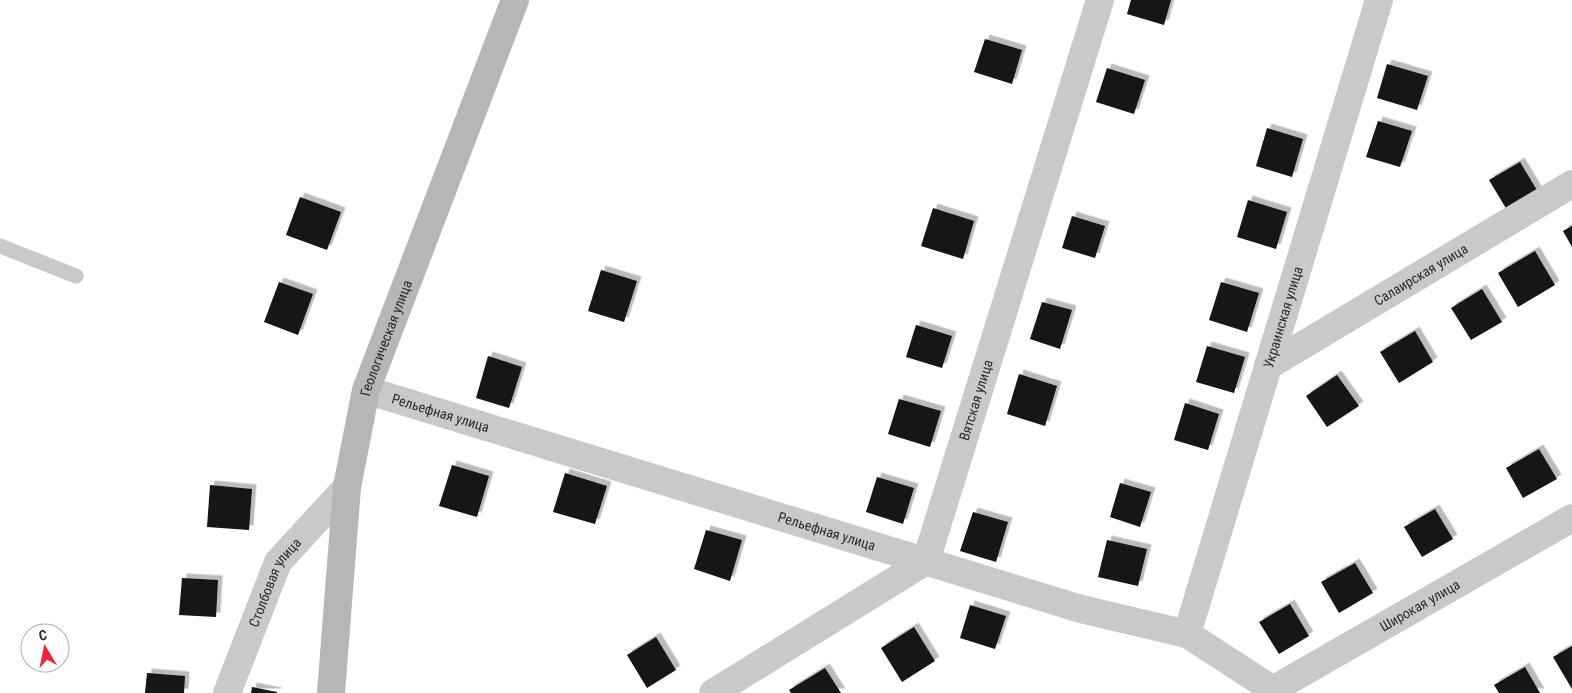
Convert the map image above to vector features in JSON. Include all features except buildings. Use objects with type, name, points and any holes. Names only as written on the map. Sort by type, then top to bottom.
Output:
[{"type":"street","name":"Геологическая улица","points":[[331,693],[346,487],[366,390],[515,0]]},
{"type":"street","name":"Вятская улица","points":[[926,561],[1100,0]]},
{"type":"street","name":"Украинская улица","points":[[1187,634],[1378,0]]},
{"type":"street","name":"Салаирская улица","points":[[1268,366],[1572,184]]},
{"type":"street","name":"Рельефная улица","points":[[366,390],[1081,609],[1187,634],[1272,692]]},
{"type":"street","name":"Столбовая улица","points":[[227,693],[278,562],[346,487]]},
{"type":"street","name":"Широкая улица","points":[[1272,692],[1572,518]]},
{"type":"street","points":[[713,693],[926,561]]},
{"type":"lane","points":[[0,246],[76,276]]}]
